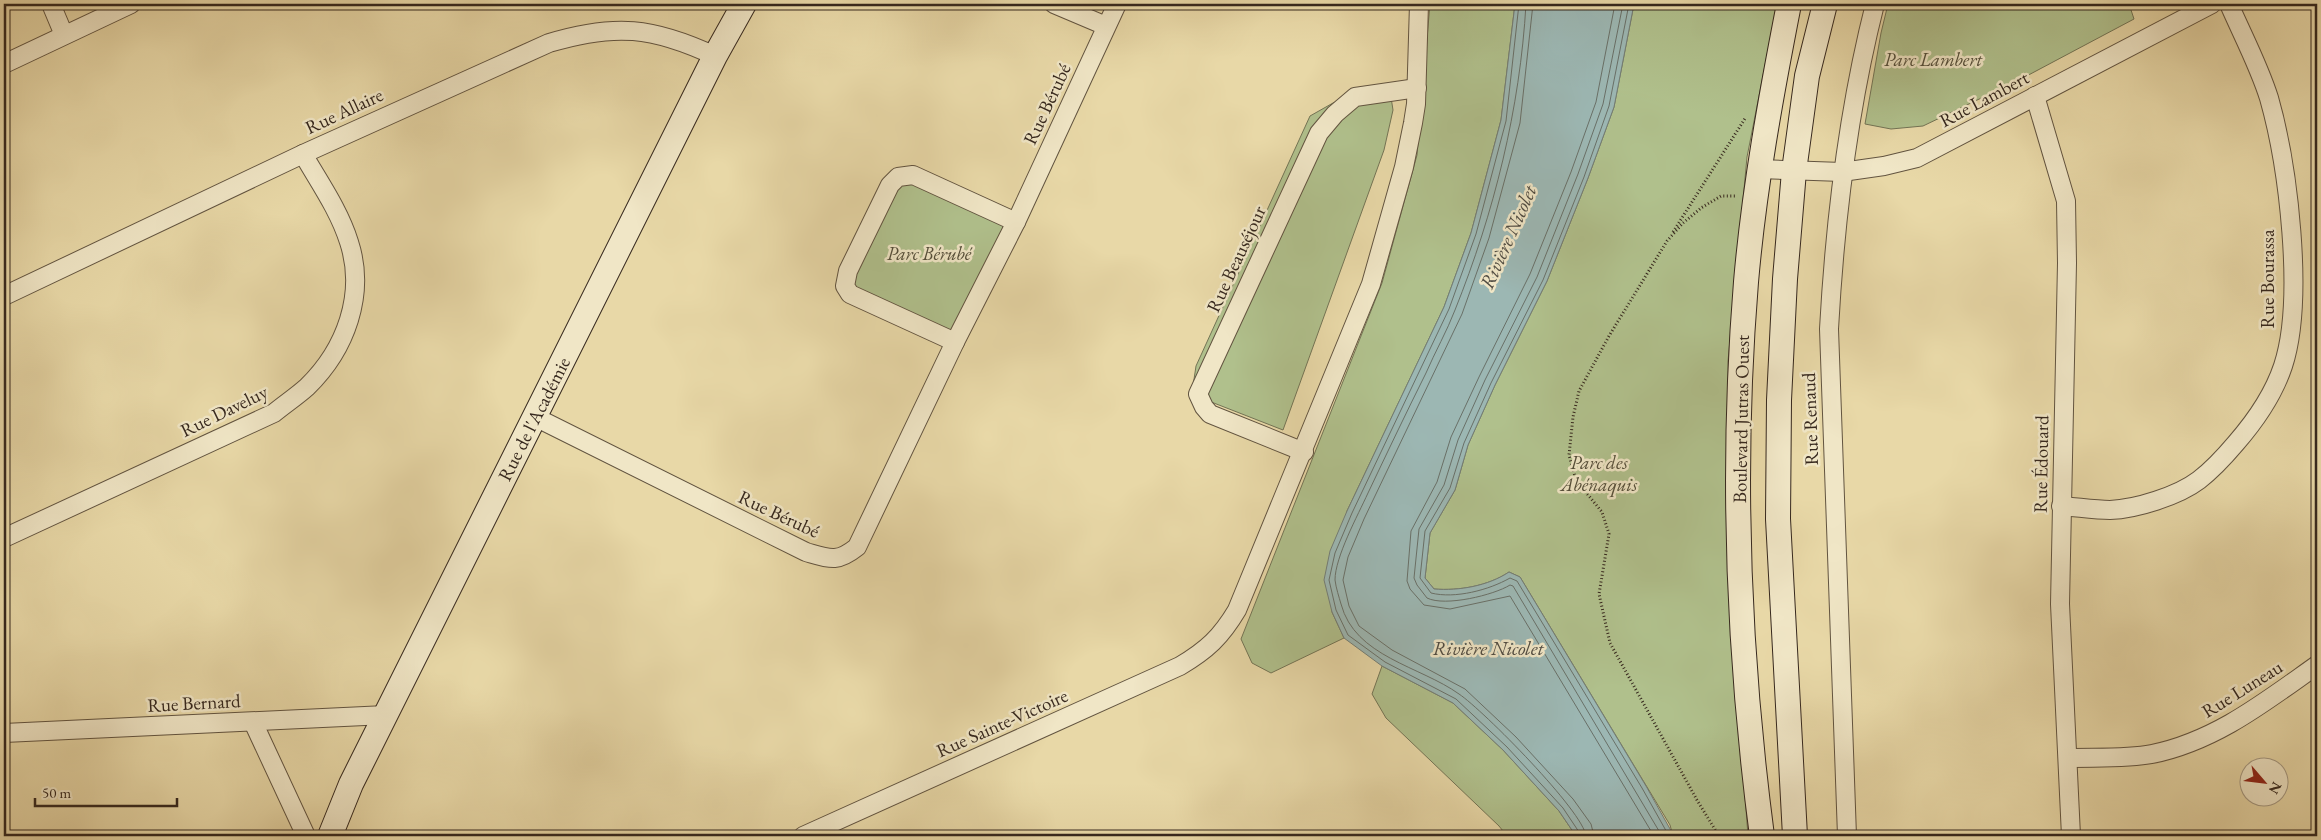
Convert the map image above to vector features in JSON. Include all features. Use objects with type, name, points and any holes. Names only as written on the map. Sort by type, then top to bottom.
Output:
[{"type":"main road","name":"Rue de l'Académie","points":[[330,836],[351,784],[715,56],[744,4]]},
{"type":"main road","name":"Boulevard Jutras Ouest","points":[[1762,836],[1754,776],[1743,623],[1738,509],[1740,380],[1746,281],[1759,168],[1788,4]]},
{"type":"main road","name":"Boulevard Jutras Ouest","points":[[1795,836],[1778,519],[1779,400],[1785,279],[1794,171],[1807,76],[1825,4]]},
{"type":"street","points":[[50,4],[64,35]]},
{"type":"street","points":[[4,64],[131,4]]},
{"type":"street","points":[[1054,4],[1106,26]]},
{"type":"street","name":"Rue Bérubé","points":[[535,417],[806,552],[828,558],[844,557],[857,547],[955,342],[1016,222],[1106,26],[1118,4]]},
{"type":"street","points":[[1304,452],[1371,284],[1404,167],[1416,104],[1419,4]]},
{"type":"street","name":"Rue Renaud","points":[[1847,836],[1829,355],[1833,258],[1842,172],[1875,4]]},
{"type":"street","name":"Rue Lambert","points":[[1759,168],[1842,172],[1884,166],[1917,158],[2212,4]]},
{"type":"street","name":"Rue Bourassa","points":[[2061,506],[2111,510],[2152,502],[2198,481],[2226,454],[2259,416],[2283,366],[2288,343],[2292,298],[2292,260],[2283,157],[2268,96],[2229,4]]},
{"type":"street","name":"Rue Allaire","points":[[4,296],[303,154],[515,57],[578,34],[603,30],[656,33],[686,42],[715,56]]},
{"type":"street","name":"Rue Beauséjour","points":[[1304,452],[1210,414],[1204,407],[1198,394],[1319,133],[1335,114],[1354,97],[1417,88]]},
{"type":"street","name":"Rue Édouard","points":[[2035,96],[2066,201],[2067,263],[2060,604],[2071,836]]},
{"type":"street","name":"Rue Daveluy","points":[[4,538],[274,413],[306,387],[328,364],[345,332],[354,302],[356,272],[349,242],[339,217],[303,154]]},
{"type":"street","points":[[955,342],[850,294],[845,286],[848,271],[890,186],[898,177],[913,175],[1016,222]]},
{"type":"street","name":"Rue Sainte-Victoire","points":[[803,836],[1180,666],[1200,654],[1225,630],[1237,610],[1304,452]]},
{"type":"street","name":"Rue Luneau","points":[[2068,758],[2151,754],[2207,736],[2234,723],[2317,665]]},
{"type":"street","name":"Rue Bernard","points":[[4,733],[386,715]]},
{"type":"street","points":[[253,722],[306,836]]},
{"type":"path","points":[[1720,836],[1697,800],[1610,643],[1599,594],[1609,534],[1602,512],[1576,480],[1569,455],[1573,417],[1580,391],[1609,336],[1749,112]]},
{"type":"path","points":[[1667,241],[1683,223],[1721,196],[1742,196]]},
{"type":"green space","points":[[1430,4],[1515,4],[1501,120],[1471,233],[1444,307],[1347,511],[1332,612],[1344,638],[1271,673],[1252,663],[1241,639],[1382,283],[1417,155]]},
{"type":"green space","name":"Parc des Abénaquis","points":[[1634,4],[1777,4],[1747,157],[1728,361],[1732,619],[1748,836],[1673,836],[1670,825],[1520,577],[1509,572],[1483,584],[1444,589],[1434,589],[1425,578],[1430,533],[1455,490],[1468,445],[1495,385],[1547,281],[1614,107]]},
{"type":"green space","name":"Parc Lambert","points":[[1888,4],[2129,4],[2134,19],[2021,79],[1923,126],[1891,129],[1865,124]]},
{"type":"green space","points":[[1381,88],[1390,91],[1393,110],[1384,150],[1283,430],[1201,398],[1193,386],[1196,366],[1310,116],[1333,103]]},
{"type":"green space","name":"Parc Bérubé","points":[[898,177],[1016,222],[955,342],[850,294],[848,271]]},
{"type":"green space","points":[[1382,666],[1453,703],[1503,750],[1559,811],[1576,836],[1507,836],[1499,826],[1386,718],[1372,694]]},
{"type":"water","name":"Rivière Nicolet","points":[[1515,4],[1634,4],[1614,107],[1547,281],[1495,385],[1468,445],[1455,490],[1430,533],[1425,578],[1434,589],[1444,589],[1483,584],[1509,572],[1520,577],[1674,836],[1576,836],[1559,811],[1503,750],[1453,703],[1382,666],[1344,638],[1332,612],[1324,580],[1330,551],[1347,511],[1444,307],[1471,233],[1501,120]]}]
